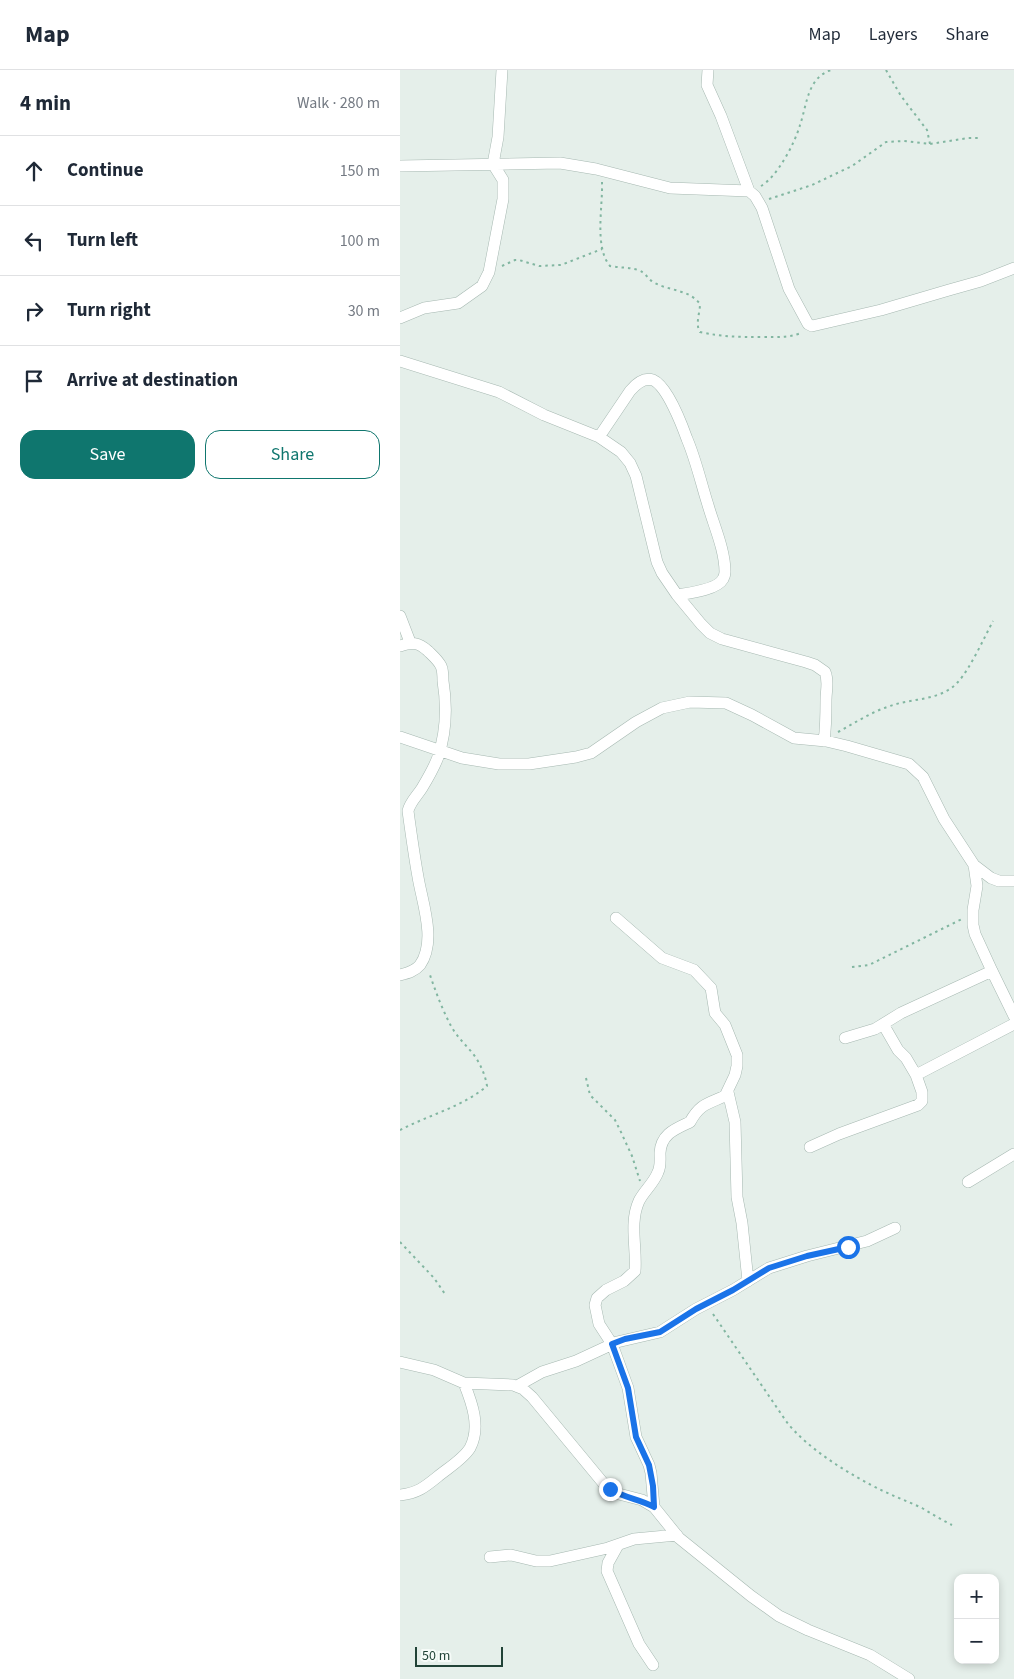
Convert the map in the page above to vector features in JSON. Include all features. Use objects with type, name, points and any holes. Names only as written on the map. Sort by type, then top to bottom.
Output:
[{"type":"street","points":[[400,318],[424,308],[458,303],[482,286],[489,272],[503,199],[502,180],[494,164],[498,138],[502,70]]},
{"type":"street","points":[[708,70],[707,85],[749,191]]},
{"type":"street","points":[[400,166],[560,163],[602,170],[670,188],[749,191],[756,196],[760,203],[788,289],[808,324],[812,326],[880,310],[981,281],[1014,268]]},
{"type":"street","points":[[400,361],[499,392],[549,418],[599,437],[621,452],[630,463],[636,476],[660,569],[677,596],[701,624],[716,636],[732,642],[806,662],[823,669],[827,675],[828,683],[825,741]]},
{"type":"street","points":[[599,437],[630,391],[644,380],[654,381],[674,410],[688,440],[722,551],[725,572],[719,584],[708,589],[677,596]]},
{"type":"street","points":[[400,616],[405,644],[416,643],[428,651],[440,665],[445,697],[445,723],[440,751],[435,766],[411,803],[408,811],[418,880],[425,912],[428,944],[424,958],[415,970],[400,975]]},
{"type":"street","points":[[400,736],[455,756],[499,764],[529,764],[576,757],[594,752],[636,722],[655,711],[672,705],[690,702],[726,703],[794,738],[825,741],[909,764],[919,772],[932,791],[944,819],[974,864],[991,878],[1014,881]]},
{"type":"street","points":[[974,864],[977,886],[973,913],[975,934],[1014,1016]]},
{"type":"street","points":[[616,918],[662,958],[694,970],[712,988],[715,1013],[725,1025],[738,1055],[735,1075],[728,1092],[724,1096],[699,1108],[690,1122],[668,1133],[661,1145],[659,1170],[647,1187],[636,1209],[634,1225],[635,1271],[624,1281],[606,1290],[597,1298],[595,1305],[600,1327],[612,1344],[628,1388],[636,1437],[649,1465],[654,1507]]},
{"type":"street","points":[[845,1038],[863,1034],[923,1002],[992,972]]},
{"type":"street","points":[[810,1147],[839,1134],[918,1105],[922,1099],[916,1075],[906,1058],[898,1050],[883,1024]]},
{"type":"street","points":[[916,1075],[1014,1024]]},
{"type":"street","points":[[728,1092],[735,1122],[737,1196],[748,1281]]},
{"type":"street","points":[[968,1182],[1014,1154]]},
{"type":"street","points":[[400,1362],[434,1370],[464,1383],[517,1386],[542,1372],[576,1362],[625,1339],[660,1332],[769,1268],[857,1244],[895,1228]]},
{"type":"street","points":[[400,1495],[417,1492],[423,1488],[460,1459],[470,1448],[475,1432],[475,1418],[464,1383]]},
{"type":"street","points":[[517,1386],[532,1397],[610,1489],[623,1496],[642,1500],[654,1507],[677,1535],[751,1596],[779,1616],[870,1655],[909,1679]]},
{"type":"street","points":[[490,1557],[511,1555],[536,1561],[550,1561],[584,1554],[634,1539],[677,1535]]},
{"type":"street","points":[[618,1545],[608,1563],[607,1571],[639,1644],[653,1665]]},
{"type":"path","points":[[749,191],[767,183],[775,172],[800,126],[810,91],[817,78],[831,70]]},
{"type":"path","points":[[886,70],[901,96],[927,130],[930,144]]},
{"type":"path","points":[[760,203],[812,185],[852,166],[886,142],[904,141],[930,144],[980,138]]},
{"type":"path","points":[[602,170],[601,223],[603,249],[610,266],[641,271],[652,282],[682,292],[698,301],[700,307],[698,328],[700,332],[723,337],[776,338],[791,336],[803,332],[812,326]]},
{"type":"path","points":[[489,272],[515,260],[523,260],[539,266],[561,265],[603,249]]},
{"type":"path","points":[[825,741],[875,711],[892,705],[934,696],[950,689],[959,682],[993,622]]},
{"type":"path","points":[[852,968],[869,964],[973,913]]},
{"type":"path","points":[[400,1130],[470,1098],[487,1086],[480,1065],[452,1027],[434,988],[424,958]]},
{"type":"path","points":[[586,1078],[590,1095],[614,1120],[632,1156],[640,1180],[647,1187]]},
{"type":"path","points":[[400,1242],[434,1278],[445,1294]]},
{"type":"path","points":[[706,1304],[786,1421],[798,1434],[816,1450],[856,1477],[882,1491],[922,1508],[952,1526]]},
{"type":"route","points":[[610,1489],[623,1496],[642,1500],[654,1507],[649,1465],[638,1444],[628,1388],[612,1344],[625,1339],[660,1332],[696,1309],[733,1290],[769,1268],[807,1256],[848,1247]]}]
